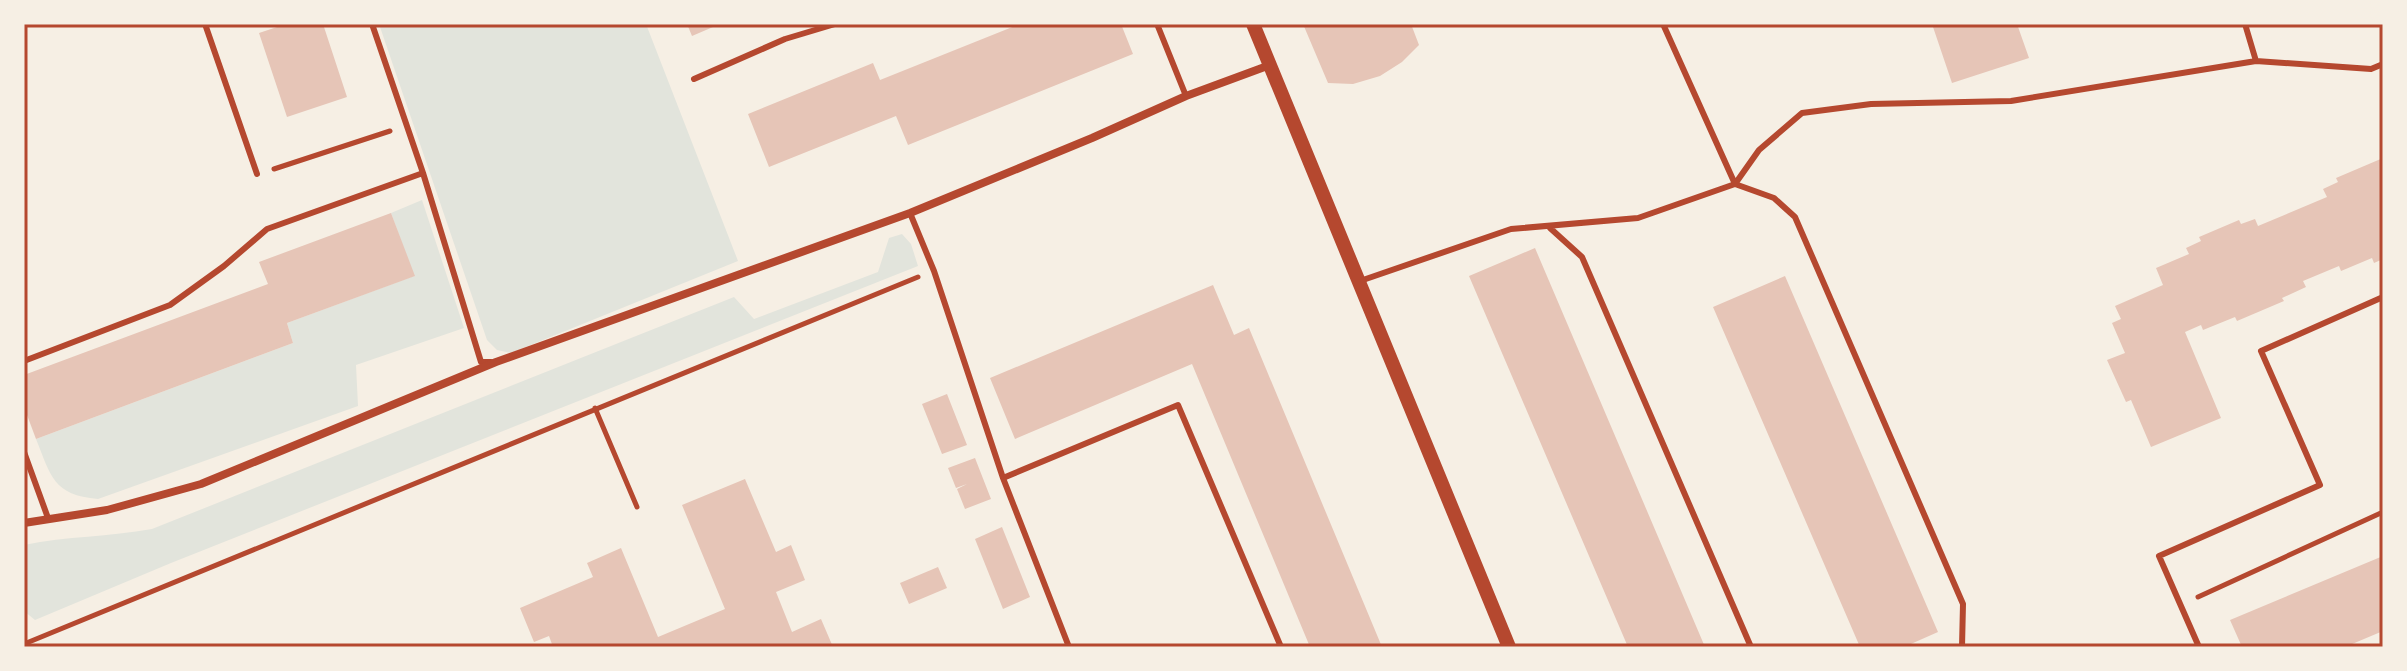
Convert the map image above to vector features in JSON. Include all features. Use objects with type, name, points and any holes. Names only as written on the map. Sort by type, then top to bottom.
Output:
[{"type":"street","points":[[1253,24],[1509,647]]},
{"type":"street","points":[[24,523],[107,510],[201,484],[496,362],[910,213],[1186,96],[1270,65]]},
{"type":"lane","points":[[205,24],[257,174]]},
{"type":"lane","points":[[372,24],[423,173],[481,362],[496,362]]},
{"type":"lane","points":[[694,79],[785,39],[835,24]]},
{"type":"lane","points":[[1157,24],[1186,96]]},
{"type":"lane","points":[[1663,24],[1735,184],[1774,198],[1795,217],[1963,604],[1962,647]]},
{"type":"lane","points":[[2245,24],[2256,61]]},
{"type":"lane","points":[[1360,281],[1511,229],[1638,218],[1735,184],[1759,150],[1802,113],[1871,104],[2011,101],[2256,61],[2371,69],[2383,64]]},
{"type":"lane","points":[[24,361],[170,305],[224,266],[267,229],[423,173]]},
{"type":"lane","points":[[910,213],[934,271],[1003,478],[1069,647]]},
{"type":"lane","points":[[1550,228],[1582,257],[1751,647]]},
{"type":"lane","points":[[2199,647],[2159,556],[2320,485],[2261,351],[2383,297]]},
{"type":"lane","points":[[1003,478],[1178,405],[1281,647]]},
{"type":"lane","points":[[24,452],[48,518]]},
{"type":"path","points":[[257,174],[407,126]]},
{"type":"path","points":[[24,644],[934,271]]},
{"type":"path","points":[[595,408],[637,507]]},
{"type":"path","points":[[2181,605],[2383,512]]},
{"type":"shaded area","points":[[379,24],[646,24],[738,261],[511,353],[497,350],[487,340]]},
{"type":"shaded area","points":[[422,200],[464,328],[356,365],[358,406],[98,499],[71,493],[56,481],[36,439],[293,343],[287,323],[414,276],[391,213]]},
{"type":"shaded area","points":[[902,234],[911,244],[918,266],[35,620],[24,611],[24,545],[152,529],[734,297],[754,319],[878,272],[889,238]]},
{"type":"building","points":[[286,24],[323,24],[347,97],[287,117],[259,33]]},
{"type":"building","points":[[687,24],[720,24],[692,36]]},
{"type":"building","points":[[1020,24],[1121,24],[1133,54],[908,145],[896,116],[769,167],[748,114],[873,63],[880,80]]},
{"type":"building","points":[[1303,24],[1411,24],[1419,45],[1402,62],[1380,76],[1353,84],[1328,83]]},
{"type":"building","points":[[1932,24],[2017,24],[2029,58],[1952,83]]},
{"type":"building","points":[[2383,158],[2383,259],[2374,263],[2372,258],[2341,271],[2339,266],[2303,281],[2306,287],[2282,298],[2284,301],[2237,321],[2235,317],[2203,330],[2201,325],[2185,332],[2221,418],[2151,447],[2131,400],[2126,402],[2107,360],[2125,353],[2112,323],[2121,319],[2115,306],[2163,285],[2156,268],[2189,254],[2186,248],[2201,241],[2199,237],[2239,220],[2241,224],[2255,219],[2258,226],[2327,197],[2323,189],[2338,182],[2336,178]]},
{"type":"building","points":[[391,213],[415,276],[287,323],[293,343],[36,439],[24,407],[24,375],[268,284],[259,262]]},
{"type":"building","points":[[1535,248],[1705,647],[1628,647],[1469,276]]},
{"type":"building","points":[[1785,276],[1938,632],[1904,647],[1860,647],[1713,307]]},
{"type":"building","points":[[1213,285],[1234,335],[1249,328],[1382,647],[1310,647],[1192,364],[1015,439],[990,378]]},
{"type":"building","points":[[947,394],[967,445],[942,454],[922,404]]},
{"type":"building","points":[[975,458],[991,499],[965,509],[957,489],[967,484],[956,488],[948,468]]},
{"type":"building","points":[[745,479],[776,552],[791,545],[805,580],[776,592],[792,632],[821,619],[833,647],[553,647],[549,636],[534,642],[520,608],[593,577],[587,563],[621,548],[658,637],[725,609],[682,505]]},
{"type":"building","points":[[1002,527],[1030,597],[1003,609],[975,539]]},
{"type":"building","points":[[2383,556],[2383,631],[2345,647],[2242,647],[2230,620]]},
{"type":"building","points":[[938,567],[947,588],[909,604],[900,583]]}]
